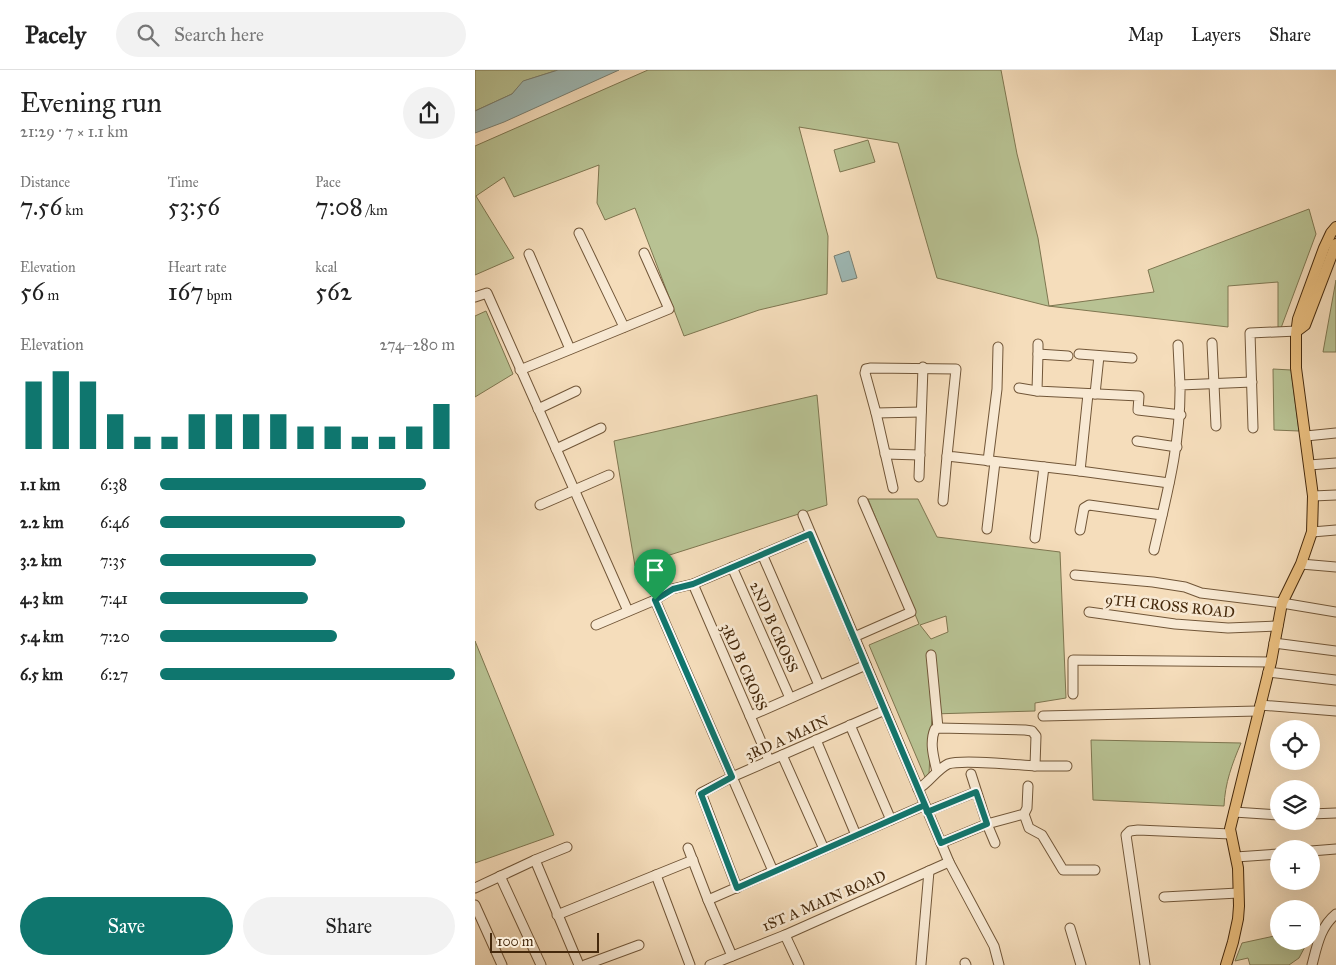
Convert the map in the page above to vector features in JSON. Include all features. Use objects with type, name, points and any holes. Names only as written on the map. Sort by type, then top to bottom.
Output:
[{"type":"main road","points":[[1226,965],[1238,920],[1238,868],[1230,829],[1271,662],[1282,603],[1301,564],[1312,532],[1313,496],[1296,368],[1298,319],[1324,248],[1336,227]]},
{"type":"main road","points":[[1297,331],[1305,325],[1336,244]]},
{"type":"street","points":[[579,233],[623,327]]},
{"type":"street","points":[[521,370],[669,308],[644,253]]},
{"type":"street","points":[[529,254],[570,349]]},
{"type":"street","points":[[475,297],[487,293],[629,611]]},
{"type":"street","points":[[1253,428],[1250,333],[1297,331]]},
{"type":"street","points":[[1212,343],[1216,426]]},
{"type":"street","points":[[1037,390],[1038,344]]},
{"type":"street","points":[[1154,550],[1177,447],[1181,415],[1178,345]]},
{"type":"street","points":[[987,529],[997,389],[998,347]]},
{"type":"street","points":[[1038,354],[1068,356]]},
{"type":"street","points":[[1079,354],[1132,358]]},
{"type":"street","points":[[1080,471],[1099,356]]},
{"type":"street","points":[[919,477],[923,367]]},
{"type":"street","points":[[893,488],[865,373],[866,370],[871,368],[923,367],[956,369],[943,501]]},
{"type":"street","points":[[1181,385],[1252,382]]},
{"type":"street","points":[[1019,388],[1139,396],[1138,410],[1181,415]]},
{"type":"street","points":[[538,409],[576,391]]},
{"type":"street","points":[[876,413],[921,412]]},
{"type":"street","points":[[556,449],[601,428]]},
{"type":"street","points":[[1306,436],[1336,433]]},
{"type":"street","points":[[1137,441],[1177,447]]},
{"type":"street","points":[[885,454],[920,455]]},
{"type":"street","points":[[947,456],[1169,483]]},
{"type":"street","points":[[1309,465],[1336,463]]},
{"type":"street","points":[[1035,538],[1044,467]]},
{"type":"street","points":[[540,505],[609,475]]},
{"type":"street","points":[[1313,496],[1336,495]]},
{"type":"street","points":[[854,638],[911,612],[863,501]]},
{"type":"street","points":[[1079,530],[1084,508],[1089,506],[1163,515]]},
{"type":"street","points":[[803,515],[949,862],[994,946],[999,965]]},
{"type":"street","points":[[1312,532],[1336,530]]},
{"type":"street","points":[[596,625],[655,600],[673,589],[693,584],[810,534]]},
{"type":"street","points":[[762,554],[819,685]]},
{"type":"street","points":[[1301,564],[1336,567]]},
{"type":"street","name":"2ND B CROSS","points":[[732,567],[790,698]]},
{"type":"street","points":[[1075,575],[1153,582],[1185,587],[1201,593],[1336,612]]},
{"type":"street","name":"3RD B CROSS","points":[[693,584],[769,760]]},
{"type":"street","points":[[655,600],[773,871]]},
{"type":"street","name":"9TH CROSS ROAD","points":[[1089,612],[1175,624],[1228,628],[1278,626]]},
{"type":"street","points":[[1274,643],[1336,651]]},
{"type":"street","points":[[931,655],[938,728]]},
{"type":"street","points":[[1073,694],[1073,660],[1271,662]]},
{"type":"street","points":[[750,716],[866,665]]},
{"type":"street","points":[[1268,672],[1336,680]]},
{"type":"street","points":[[1043,716],[1259,708],[1336,710]]},
{"type":"street","name":"3RD A MAIN","points":[[737,888],[701,794],[769,760],[885,710]]},
{"type":"street","points":[[850,725],[891,820]]},
{"type":"street","points":[[937,772],[932,743],[935,729],[938,728],[1032,731],[1037,738],[1035,766]]},
{"type":"street","points":[[816,740],[857,835]]},
{"type":"street","points":[[782,755],[824,849]]},
{"type":"street","points":[[918,789],[929,782],[943,767],[956,762],[1067,766]]},
{"type":"street","points":[[971,774],[987,824],[995,842]]},
{"type":"street","points":[[1028,786],[1027,808],[1024,814],[1029,828],[1042,835],[1063,870],[1095,870]]},
{"type":"street","points":[[708,900],[891,820],[976,792]]},
{"type":"street","points":[[1234,812],[1270,814]]},
{"type":"street","points":[[1320,814],[1336,813]]},
{"type":"street","points":[[941,843],[987,824],[1024,814]]},
{"type":"street","points":[[1145,965],[1126,835],[1131,831],[1138,830],[1231,834]]},
{"type":"street","points":[[475,888],[567,847]]},
{"type":"street","points":[[688,848],[708,900],[733,956]]},
{"type":"street","points":[[1320,851],[1336,850]]},
{"type":"street","points":[[1236,857],[1270,855]]},
{"type":"street","points":[[535,860],[579,965]]},
{"type":"street","points":[[557,915],[693,860]]},
{"type":"street","name":"1ST A MAIN ROAD","points":[[710,965],[949,862]]},
{"type":"street","points":[[921,964],[929,871]]},
{"type":"street","points":[[656,875],[690,965]]},
{"type":"street","points":[[500,876],[541,965]]},
{"type":"street","points":[[1163,897],[1238,893]]},
{"type":"street","points":[[475,905],[502,965]]},
{"type":"street","points":[[1312,965],[1321,933],[1330,919],[1336,914]]},
{"type":"street","points":[[1070,928],[1081,965]]},
{"type":"street","points":[[785,934],[799,965]]},
{"type":"street","points":[[585,965],[639,945]]},
{"type":"green space","points":[[475,70],[558,70],[524,81],[512,94],[475,111]]},
{"type":"green space","points":[[648,70],[1001,70],[1017,154],[1038,238],[1049,306],[1154,292],[1148,270],[1309,209],[1316,234],[1281,328],[1278,327],[1278,282],[1228,286],[1228,327],[1048,306],[937,278],[898,143],[799,127],[828,236],[827,294],[759,310],[684,336],[635,208],[605,220],[597,203],[599,165],[514,197],[504,177],[476,196],[514,258],[475,275],[475,146]]},
{"type":"green space","points":[[868,140],[875,162],[840,172],[834,150]]},
{"type":"green space","points":[[1336,280],[1336,352],[1323,352]]},
{"type":"green space","points":[[486,311],[513,374],[475,397],[475,316]]},
{"type":"green space","points":[[1273,369],[1291,370],[1299,431],[1274,430]]},
{"type":"green space","points":[[817,395],[827,505],[635,566],[614,441]]},
{"type":"green space","points":[[868,499],[918,499],[937,537],[1060,552],[1066,698],[1035,703],[1035,711],[932,714],[929,774],[925,777],[869,645],[919,624]],"holes":[[[946,616],[948,632],[931,639],[920,625]]]},
{"type":"green space","points":[[475,641],[554,835],[475,863]]},
{"type":"green space","points":[[1091,740],[1241,743],[1229,774],[1224,806],[1093,800]]},
{"type":"green space","points":[[1270,937],[1270,950],[1303,950],[1299,958],[1289,965],[1250,965],[1248,958],[1235,961],[1242,943]]},
{"type":"water","points":[[558,70],[619,70],[504,122],[475,133],[475,111],[512,94],[523,81]]},
{"type":"water","points":[[849,251],[857,278],[842,282],[834,256]]},
{"type":"route","points":[[655,600],[673,589],[693,584],[810,534],[925,805],[927,812],[976,792],[987,824],[941,843],[927,812],[925,805],[737,888],[701,794],[732,777],[655,600]]}]
